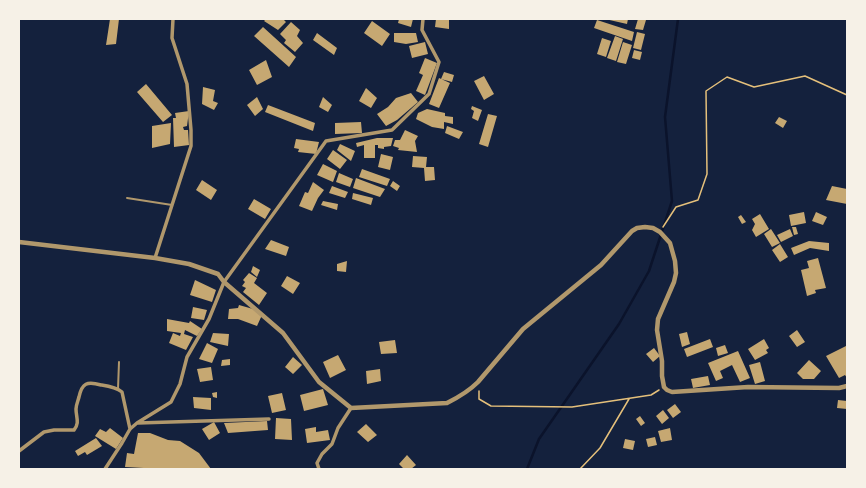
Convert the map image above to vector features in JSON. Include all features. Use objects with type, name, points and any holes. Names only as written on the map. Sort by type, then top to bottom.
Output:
[{"type":"street","points":[[155,258],[191,146],[187,84],[172,38],[173,19]]},
{"type":"street","points":[[105,469],[130,430],[137,423],[171,402],[180,384],[187,357],[209,319],[224,282],[326,140],[392,130],[429,94],[439,62],[422,30],[423,19]]},
{"type":"street","points":[[19,242],[155,258],[189,264],[218,274],[224,282],[283,333],[319,382],[351,408],[447,403],[472,389],[523,329],[601,266],[632,231],[637,228],[653,228],[660,232],[670,243],[675,261],[676,273],[669,296],[658,319],[657,330],[662,362],[662,376],[664,387],[667,390],[672,392],[748,387],[839,388],[847,386]]},
{"type":"street","points":[[19,451],[44,432],[54,430],[74,430],[78,421],[76,408],[79,395],[82,386],[86,383],[94,382],[118,389],[123,395],[130,430]]},
{"type":"street","points":[[319,469],[318,464],[322,454],[332,444],[338,428],[351,408]]},
{"type":"street","points":[[137,423],[269,419]]},
{"type":"lane","points":[[127,198],[172,206]]},
{"type":"lane","points":[[118,389],[119,362]]},
{"type":"path","points":[[660,232],[676,207],[698,200],[707,174],[706,91],[727,77],[754,87],[805,76],[847,95]]},
{"type":"path","points":[[478,382],[479,399],[491,406],[572,407],[651,395],[664,387]]},
{"type":"path","points":[[580,469],[600,448],[629,399]]},
{"type":"building","points":[[110,19],[119,19],[116,44],[106,45]]},
{"type":"building","points":[[266,19],[283,19],[286,22],[278,30],[264,21]]},
{"type":"building","points":[[399,19],[413,19],[411,27],[398,23]]},
{"type":"building","points":[[436,19],[449,19],[449,29],[435,27]]},
{"type":"building","points":[[605,19],[628,19],[627,24]]},
{"type":"building","points":[[638,19],[646,20],[643,30],[635,29]]},
{"type":"building","points":[[597,20],[634,32],[632,41],[594,28]]},
{"type":"building","points":[[372,21],[390,34],[382,46],[364,33]]},
{"type":"building","points":[[291,22],[300,30],[297,36],[303,43],[295,52],[284,43],[286,40],[280,34]]},
{"type":"building","points":[[263,27],[296,57],[289,67],[254,36]]},
{"type":"building","points":[[637,32],[645,34],[641,50],[633,48]]},
{"type":"building","points":[[317,33],[337,48],[334,55],[313,40]]},
{"type":"building","points":[[394,33],[416,33],[418,42],[406,44],[394,42]]},
{"type":"building","points":[[615,36],[623,39],[616,61],[607,58]]},
{"type":"building","points":[[602,38],[611,41],[606,57],[597,54]]},
{"type":"building","points":[[425,42],[428,54],[412,58],[409,46]]},
{"type":"building","points":[[623,42],[632,45],[626,64],[617,62]]},
{"type":"building","points":[[634,50],[642,52],[640,60],[632,58]]},
{"type":"building","points":[[425,58],[437,63],[425,95],[416,91],[423,75],[419,73]]},
{"type":"building","points":[[266,60],[272,77],[257,85],[249,70]]},
{"type":"building","points":[[444,72],[454,75],[452,82],[441,79]]},
{"type":"building","points":[[484,76],[494,94],[484,100],[474,81]]},
{"type":"building","points":[[439,78],[450,83],[439,108],[429,104]]},
{"type":"building","points":[[146,84],[172,115],[163,122],[137,92]]},
{"type":"building","points":[[203,87],[215,90],[213,101],[218,103],[214,110],[202,104]]},
{"type":"building","points":[[366,88],[377,98],[371,108],[359,101]]},
{"type":"building","points":[[411,93],[418,102],[397,120],[386,126],[377,114],[388,107],[396,98]]},
{"type":"building","points":[[257,97],[263,109],[255,116],[247,105]]},
{"type":"building","points":[[323,97],[332,105],[328,112],[319,107]]},
{"type":"building","points":[[268,105],[315,123],[313,131],[265,112]]},
{"type":"building","points":[[472,106],[482,110],[478,121],[472,118],[474,111],[471,109]]},
{"type":"building","points":[[427,109],[445,113],[445,116],[453,117],[453,124],[444,122],[444,129],[432,127],[416,119],[418,113]]},
{"type":"building","points":[[189,111],[187,126],[183,127],[184,130],[188,130],[189,145],[174,147],[173,118],[176,118],[175,113]]},
{"type":"building","points":[[488,114],[497,116],[488,147],[479,144]]},
{"type":"building","points":[[779,117],[787,121],[783,128],[775,123]]},
{"type":"building","points":[[361,122],[362,133],[335,134],[335,123]]},
{"type":"building","points":[[171,123],[170,144],[152,148],[152,126]]},
{"type":"building","points":[[447,126],[463,132],[459,139],[445,133]]},
{"type":"building","points":[[405,130],[418,136],[415,141],[417,152],[398,150],[399,148],[393,146],[395,140],[400,140]]},
{"type":"building","points":[[377,138],[393,138],[391,146],[384,147],[384,149],[378,148],[378,145],[375,145],[375,158],[364,158],[364,145],[357,147],[356,143]]},
{"type":"building","points":[[296,139],[319,142],[316,154],[298,152],[299,149],[294,148]]},
{"type":"building","points":[[340,144],[355,151],[351,161],[337,150]]},
{"type":"building","points":[[333,150],[347,160],[340,169],[327,159]]},
{"type":"building","points":[[381,154],[393,157],[390,170],[378,167]]},
{"type":"building","points":[[413,156],[427,157],[426,167],[434,167],[435,180],[425,181],[424,168],[412,167]]},
{"type":"building","points":[[323,164],[337,171],[333,182],[317,175]]},
{"type":"building","points":[[362,169],[390,179],[387,186],[359,177]]},
{"type":"building","points":[[339,173],[353,179],[350,187],[336,182]]},
{"type":"building","points":[[356,178],[385,189],[380,197],[353,188]]},
{"type":"building","points":[[202,180],[217,190],[211,200],[196,190]]},
{"type":"building","points":[[393,181],[400,186],[397,191],[390,186]]},
{"type":"building","points":[[313,182],[324,190],[318,198],[312,211],[299,206],[305,192],[308,193]]},
{"type":"building","points":[[332,186],[348,192],[345,198],[329,193]]},
{"type":"building","points":[[832,186],[847,189],[847,204],[826,200]]},
{"type":"building","points":[[353,193],[373,198],[371,205],[352,199]]},
{"type":"building","points":[[254,199],[271,209],[265,219],[248,209]]},
{"type":"building","points":[[323,201],[338,204],[337,210],[321,205]]},
{"type":"building","points":[[804,212],[806,223],[791,226],[789,215]]},
{"type":"building","points":[[816,212],[827,217],[823,225],[812,221]]},
{"type":"building","points":[[760,214],[769,229],[756,237],[752,230],[755,224],[752,219]]},
{"type":"building","points":[[741,215],[746,222],[742,224],[738,217]]},
{"type":"building","points":[[792,227],[796,227],[798,234],[794,235]]},
{"type":"building","points":[[771,229],[780,243],[772,247],[764,234]]},
{"type":"building","points":[[790,229],[793,236],[781,242],[777,235]]},
{"type":"building","points":[[271,240],[289,247],[286,256],[265,249]]},
{"type":"building","points":[[809,241],[829,243],[829,251],[810,248],[794,255],[791,248]]},
{"type":"building","points":[[780,244],[788,257],[780,262],[772,250]]},
{"type":"building","points":[[818,258],[826,288],[815,290],[816,293],[807,296],[801,270],[809,268],[807,261]]},
{"type":"building","points":[[347,261],[346,272],[337,271],[337,264]]},
{"type":"building","points":[[253,266],[260,270],[257,277],[251,272]]},
{"type":"building","points":[[249,273],[257,278],[254,283],[267,293],[259,305],[243,292],[246,288],[242,286],[245,282],[243,280]]},
{"type":"building","points":[[287,276],[300,283],[293,294],[281,286]]},
{"type":"building","points":[[195,280],[216,290],[212,302],[190,295]]},
{"type":"building","points":[[239,305],[253,309],[262,315],[257,326],[238,319],[228,319],[229,309],[238,308]]},
{"type":"building","points":[[193,307],[207,310],[204,320],[191,318]]},
{"type":"building","points":[[167,319],[189,323],[190,321],[202,329],[197,336],[185,330],[184,334],[193,337],[186,350],[169,343],[173,333],[180,336],[181,333],[167,331]]},
{"type":"building","points":[[797,330],[805,342],[797,347],[789,336]]},
{"type":"building","points":[[687,332],[690,344],[682,347],[679,334]]},
{"type":"building","points":[[213,333],[229,334],[228,346],[210,342]]},
{"type":"building","points":[[710,339],[713,347],[687,357],[684,349]]},
{"type":"building","points":[[764,339],[769,348],[766,350],[768,353],[755,360],[748,349]]},
{"type":"building","points":[[395,340],[397,353],[381,354],[379,342]]},
{"type":"building","points":[[207,343],[218,349],[212,363],[199,359]]},
{"type":"building","points":[[725,345],[728,353],[718,356],[716,348]]},
{"type":"building","points":[[846,346],[847,378],[845,375],[839,378],[826,356]]},
{"type":"building","points":[[654,348],[660,356],[653,362],[646,354]]},
{"type":"building","points":[[738,351],[750,378],[740,382],[732,365],[720,371],[723,378],[716,381],[708,363]]},
{"type":"building","points":[[338,355],[346,370],[330,378],[323,362]]},
{"type":"building","points":[[293,357],[302,365],[293,374],[285,367]]},
{"type":"building","points":[[230,359],[230,365],[221,366],[222,360]]},
{"type":"building","points":[[809,360],[821,371],[814,379],[803,379],[797,373]]},
{"type":"building","points":[[760,362],[765,381],[755,384],[749,365]]},
{"type":"building","points":[[211,367],[213,380],[200,382],[197,369]]},
{"type":"building","points":[[380,369],[381,381],[367,384],[366,371]]},
{"type":"building","points":[[708,376],[710,385],[693,388],[691,379]]},
{"type":"building","points":[[323,389],[328,405],[304,411],[300,395]]},
{"type":"building","points":[[217,392],[217,398],[213,397],[212,393]]},
{"type":"building","points":[[282,393],[286,410],[272,413],[268,396]]},
{"type":"building","points":[[193,397],[211,398],[211,410],[194,408]]},
{"type":"building","points":[[838,400],[847,401],[847,409],[837,408]]},
{"type":"building","points":[[675,404],[681,412],[673,418],[667,410]]},
{"type":"building","points":[[663,410],[669,418],[662,424],[656,416]]},
{"type":"building","points":[[640,416],[645,423],[641,426],[636,419]]},
{"type":"building","points":[[276,418],[291,419],[292,440],[275,439]]},
{"type":"building","points":[[267,421],[268,430],[228,433],[224,423]]},
{"type":"building","points":[[214,422],[220,433],[209,440],[202,429]]},
{"type":"building","points":[[366,424],[377,435],[368,442],[357,432]]},
{"type":"building","points":[[316,427],[316,432],[328,430],[330,440],[307,443],[305,429]]},
{"type":"building","points":[[110,428],[123,438],[116,449],[95,436],[100,429],[106,432]]},
{"type":"building","points":[[670,428],[672,440],[661,442],[658,431]]},
{"type":"building","points":[[138,433],[150,433],[168,440],[180,441],[199,453],[211,469],[125,467],[127,453],[134,454]]},
{"type":"building","points":[[655,437],[657,445],[648,447],[646,439]]},
{"type":"building","points":[[96,438],[102,446],[87,455],[85,452],[78,456],[75,451]]},
{"type":"building","points":[[625,439],[635,441],[633,450],[623,448]]},
{"type":"building","points":[[407,455],[416,465],[411,469],[404,469],[399,464]]},
{"type":"waterway","points":[[527,469],[539,439],[619,324],[649,271],[672,201],[665,117],[678,19]]}]
